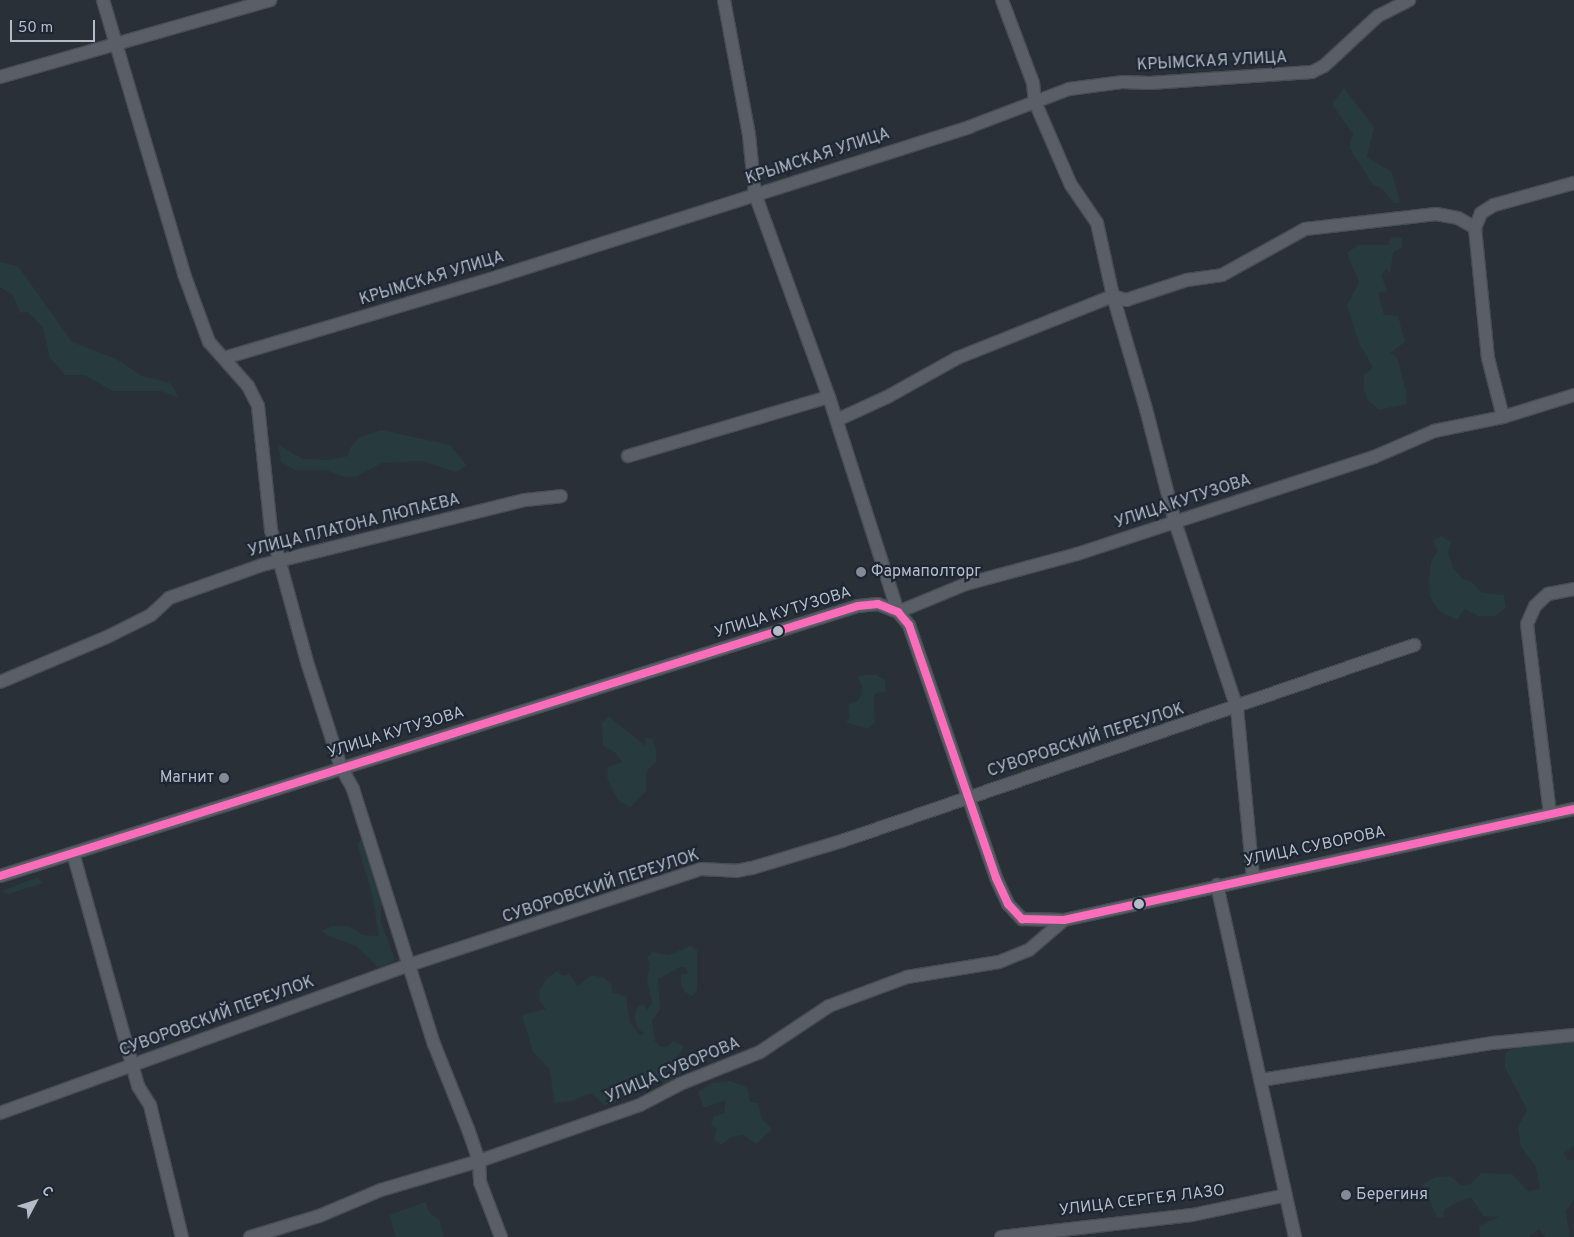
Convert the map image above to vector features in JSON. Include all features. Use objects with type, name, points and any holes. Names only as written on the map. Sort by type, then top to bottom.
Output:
[{"type":"street","points":[[102,0],[117,44],[184,274],[208,342],[248,386],[258,406],[271,530],[279,562],[341,767],[353,788],[434,1044],[479,1162],[480,1182],[501,1237]]},
{"type":"street","points":[[0,77],[270,0]]},
{"type":"street","points":[[724,0],[749,135],[755,194],[837,420],[898,612],[909,625],[970,799]]},
{"type":"street","points":[[1002,0],[1032,83],[1035,102],[1071,185],[1097,223],[1112,296],[1146,409],[1175,522],[1237,708],[1253,877]]},
{"type":"street","name":"КРЫМСКАЯ УЛИЦА","points":[[224,358],[497,277],[969,127],[1069,89],[1122,82],[1160,83],[1312,72],[1324,66],[1378,16],[1409,0]]},
{"type":"street","points":[[1503,417],[1488,358],[1476,228],[1481,213],[1494,205],[1574,183]]},
{"type":"street","points":[[837,420],[887,398],[957,358],[1112,296],[1126,300],[1187,280],[1222,275],[1305,230],[1436,214],[1458,218],[1476,228]]},
{"type":"street","name":"УЛИЦА КУТУЗОВА","points":[[0,876],[341,767],[858,606],[878,604],[898,612],[966,584],[1077,554],[1374,457],[1434,431],[1503,417],[1574,395]]},
{"type":"street","points":[[628,456],[829,397]]},
{"type":"street","name":"УЛИЦА ПЛАТОНА ЛЮПАЕВА","points":[[0,682],[107,637],[151,615],[169,598],[279,562],[525,500],[561,496]]},
{"type":"street","points":[[1550,814],[1526,624],[1536,606],[1548,594],[1574,589]]},
{"type":"street","name":"СУВОРОВСКИЙ ПЕРЕУЛОК","points":[[0,1112],[409,965],[702,869],[736,871],[752,868],[970,799],[979,792],[1076,763],[1414,645]]},
{"type":"street","name":"УЛИЦА СУВОРОВА","points":[[970,799],[996,878],[1008,904],[1022,919],[1064,920],[1253,877],[1574,809]]},
{"type":"street","points":[[73,853],[138,1086],[150,1105],[182,1237]]},
{"type":"street","points":[[1217,886],[1295,1237]]},
{"type":"street","name":"УЛИЦА СУВОРОВА","points":[[250,1237],[319,1216],[381,1190],[479,1162],[640,1105],[680,1084],[760,1052],[829,1006],[907,977],[999,962],[1029,950],[1064,920]]},
{"type":"street","points":[[1261,1080],[1493,1043],[1574,1035]]},
{"type":"street","name":"УЛИЦА СЕРГЕЯ ЛАЗО","points":[[1001,1237],[1192,1214],[1286,1195]]},
{"type":"green space","points":[[1344,88],[1374,127],[1367,157],[1392,172],[1400,203],[1394,203],[1382,188],[1373,185],[1349,147],[1353,134],[1332,104]]},
{"type":"green space","points":[[1391,237],[1402,238],[1402,248],[1393,252],[1390,275],[1387,269],[1381,274],[1387,291],[1378,293],[1384,315],[1398,316],[1405,342],[1390,353],[1397,357],[1407,395],[1406,404],[1379,410],[1367,399],[1364,390],[1364,375],[1373,367],[1359,343],[1347,306],[1359,282],[1347,253],[1358,245],[1388,245]]},
{"type":"green space","points":[[0,262],[18,266],[72,342],[116,359],[142,376],[170,383],[179,398],[161,391],[113,391],[84,375],[65,375],[50,358],[43,328],[28,312],[20,313],[13,295],[0,287]]},
{"type":"green space","points":[[381,430],[450,445],[467,466],[456,472],[422,461],[382,463],[355,477],[341,476],[326,470],[295,470],[281,462],[278,444],[302,459],[331,460],[348,456],[350,448],[359,438]]},
{"type":"green space","points":[[1441,536],[1451,542],[1448,553],[1453,568],[1462,578],[1472,582],[1480,592],[1504,595],[1506,608],[1495,616],[1479,616],[1464,609],[1457,620],[1438,610],[1430,597],[1429,583],[1431,562],[1438,551],[1433,541]]},
{"type":"green space","points":[[876,675],[885,680],[886,691],[874,694],[875,723],[868,729],[846,722],[850,718],[848,705],[859,700],[861,695],[862,686],[857,677]]},
{"type":"green space","points":[[608,716],[646,746],[645,738],[652,739],[656,749],[656,762],[648,769],[646,791],[630,807],[618,800],[607,778],[608,767],[622,762],[615,752],[603,746],[602,723]]},
{"type":"green space","points":[[362,838],[381,900],[381,922],[395,960],[379,968],[356,946],[328,936],[322,931],[332,926],[349,926],[363,935],[379,936],[372,894],[357,844]]},
{"type":"green space","points":[[38,877],[43,883],[9,894],[1,891]]},
{"type":"green space","points":[[690,946],[697,950],[697,990],[693,996],[685,992],[681,984],[681,975],[688,973],[686,968],[681,967],[658,979],[660,1010],[652,1020],[655,1041],[659,1046],[667,1047],[673,1041],[684,1046],[677,1058],[683,1072],[665,1084],[645,1080],[631,1097],[622,1097],[614,1104],[604,1105],[591,1093],[575,1100],[555,1103],[549,1068],[533,1052],[522,1015],[546,1009],[539,1000],[540,989],[546,980],[557,971],[562,976],[569,974],[577,986],[592,975],[604,978],[612,986],[612,992],[626,997],[630,1023],[640,1035],[644,1033],[637,1028],[635,1017],[637,1007],[644,1004],[647,1010],[652,1003],[647,980],[650,963],[647,958],[652,952],[669,955]]},
{"type":"green space","points":[[1574,1041],[1574,1146],[1564,1153],[1567,1160],[1574,1160],[1574,1200],[1566,1211],[1570,1237],[1545,1237],[1539,1229],[1529,1237],[1480,1237],[1479,1226],[1499,1217],[1483,1216],[1471,1197],[1452,1205],[1444,1210],[1443,1217],[1437,1218],[1422,1184],[1436,1177],[1450,1176],[1461,1185],[1471,1184],[1481,1173],[1512,1174],[1527,1191],[1540,1189],[1536,1167],[1521,1147],[1518,1127],[1527,1110],[1505,1067],[1505,1053],[1516,1047]]},
{"type":"green space","points":[[730,1081],[747,1087],[750,1102],[758,1103],[762,1119],[772,1129],[756,1144],[743,1135],[731,1137],[721,1145],[714,1139],[717,1129],[711,1126],[713,1117],[724,1113],[726,1100],[704,1108],[698,1092],[712,1083]]},
{"type":"green space","points":[[426,1202],[428,1211],[440,1221],[444,1237],[396,1237],[389,1215]]},
{"type":"transit line","points":[[0,876],[858,606],[878,604],[898,612]]},
{"type":"transit line","points":[[898,612],[909,625],[996,878],[1008,904],[1022,919]]},
{"type":"transit line","points":[[1022,919],[1064,920],[1574,809]]},
{"type":"place","name":"Фармаполторг","points":[[861,572]]},
{"type":"place","name":"Магнит","points":[[224,778]]},
{"type":"place","name":"Берегиня","points":[[1346,1195]]}]
